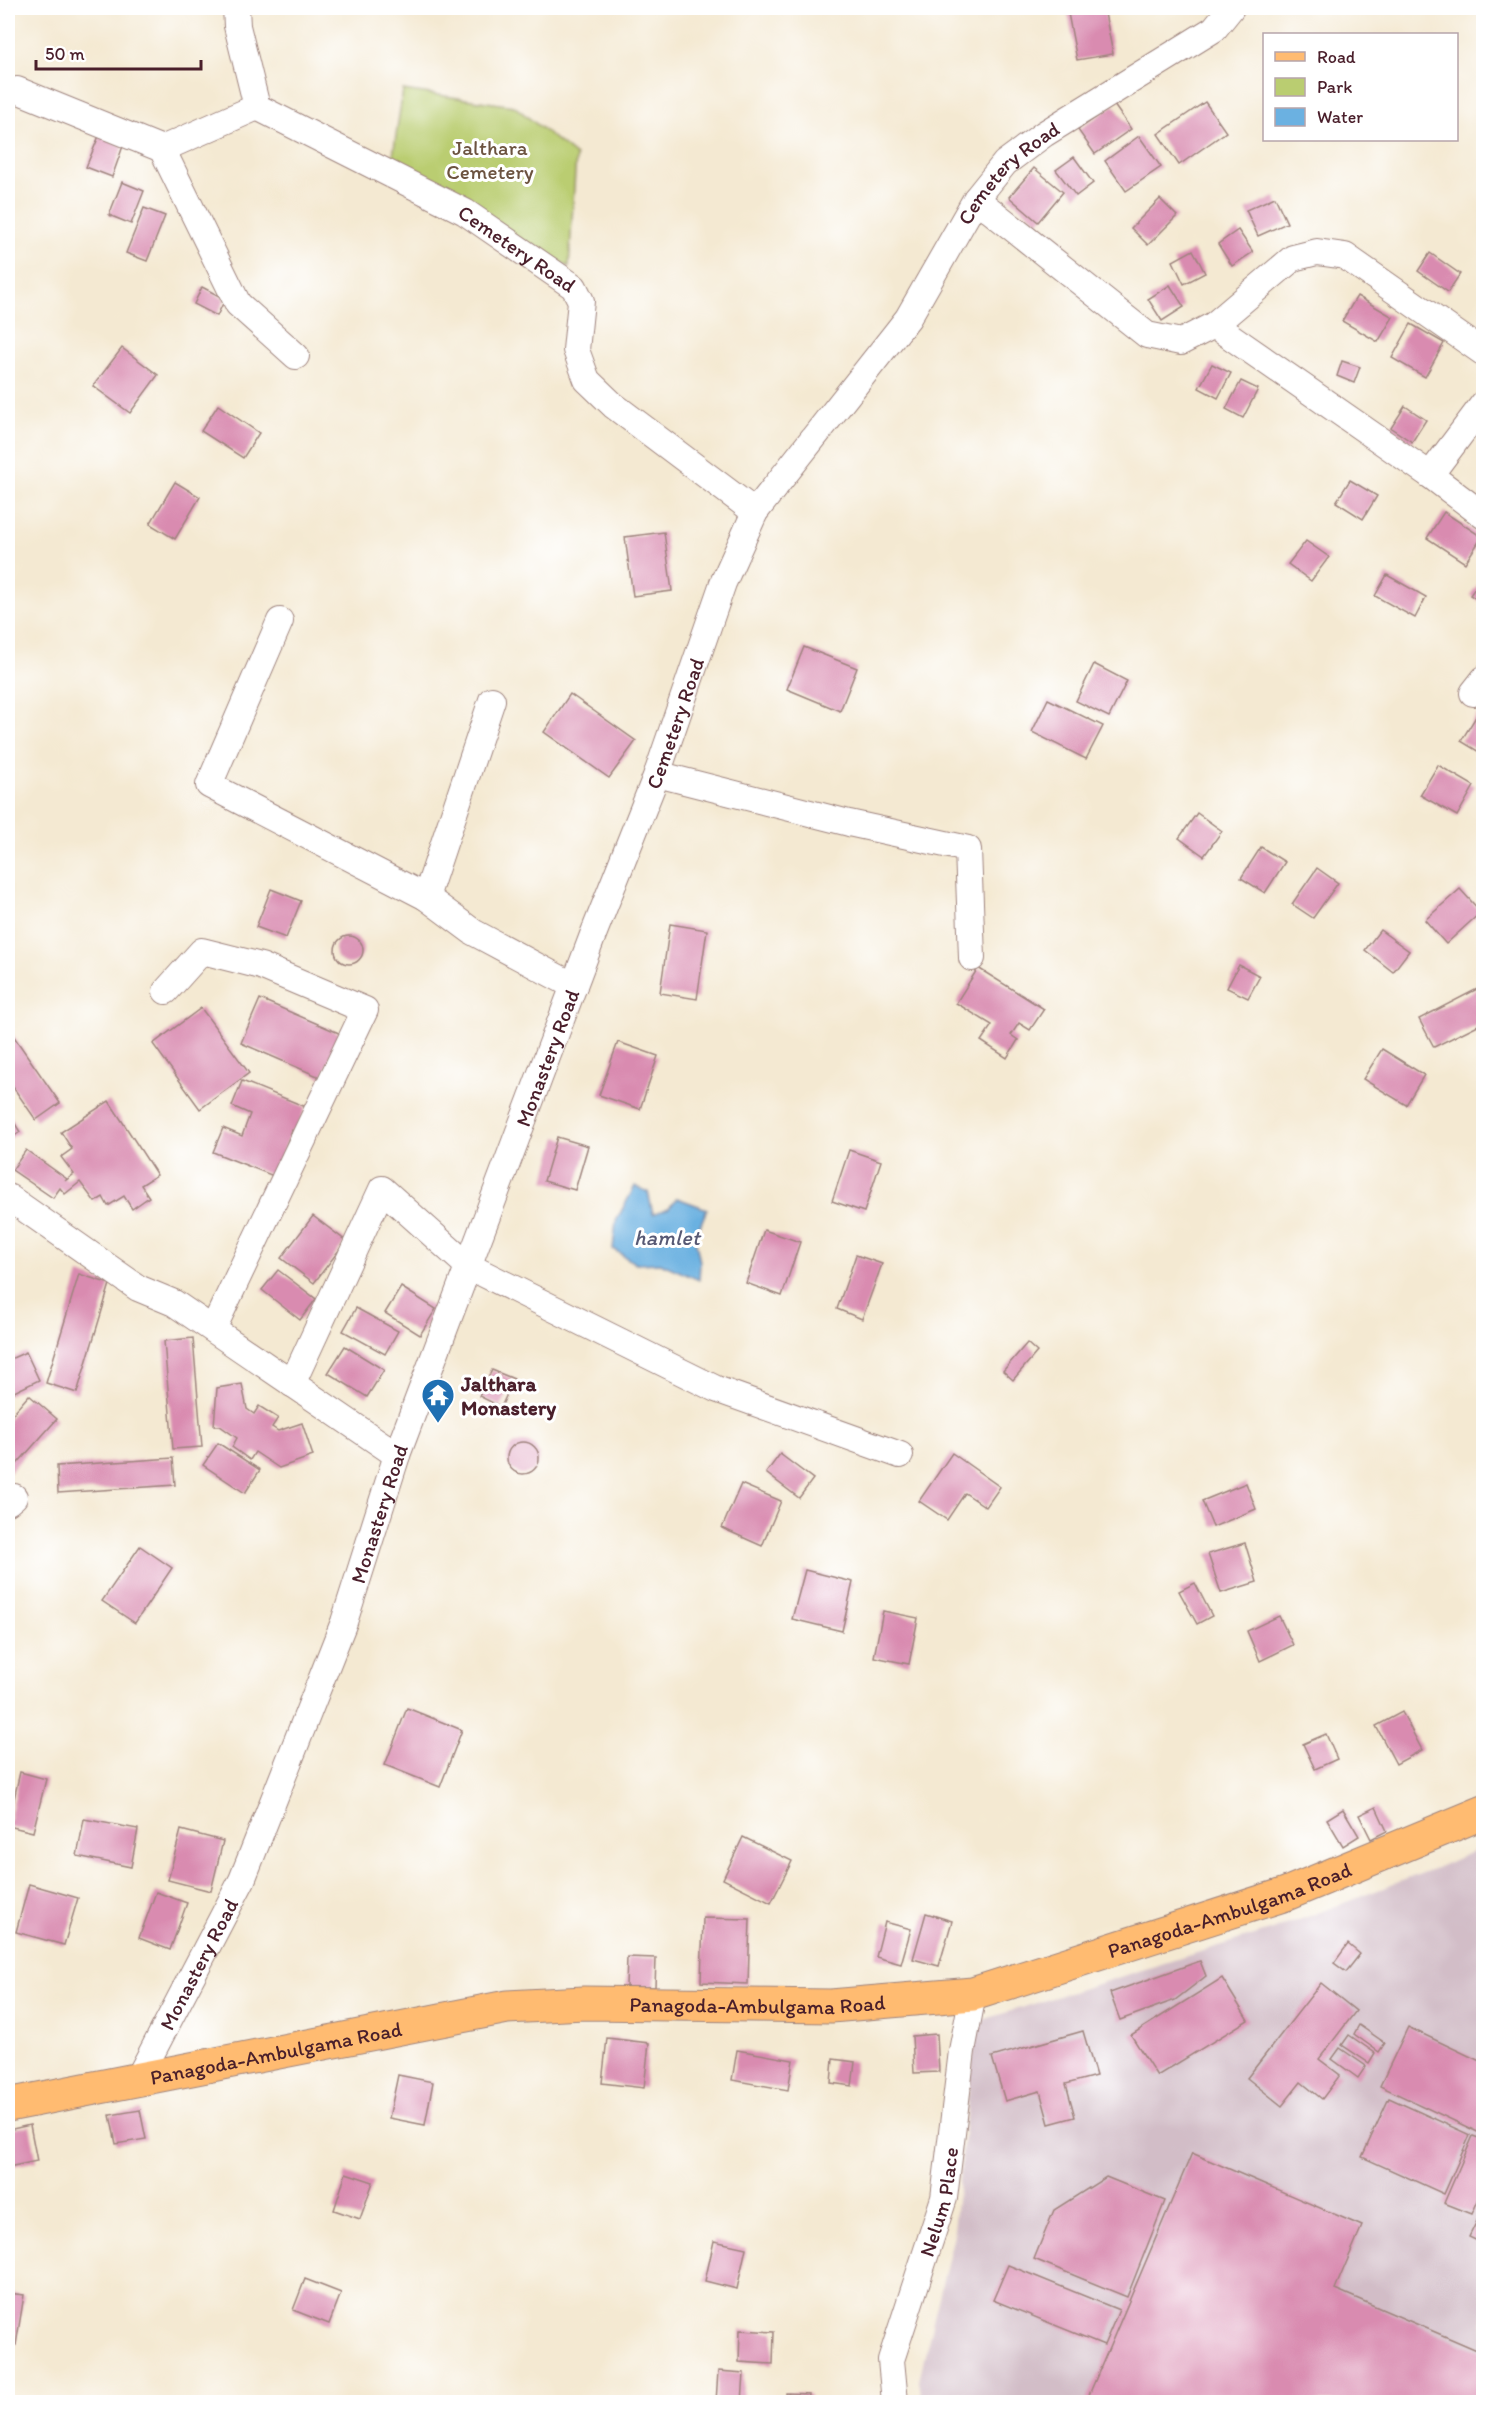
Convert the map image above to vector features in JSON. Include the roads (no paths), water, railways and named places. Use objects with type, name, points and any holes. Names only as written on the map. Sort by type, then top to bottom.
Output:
[{"type":"main road","name":"Panagoda-Ambulgama Road","points":[[8,2105],[507,2007],[584,2003],[831,2006],[973,1994],[1286,1894],[1484,1812]]},
{"type":"street","name":"Cemetery Road","points":[[593,935],[657,774],[723,583],[755,512],[908,318],[976,199],[1005,163],[1044,134],[1214,29],[1231,8]]},
{"type":"street","points":[[162,149],[257,107],[237,17]]},
{"type":"street","points":[[11,89],[162,149],[238,304],[296,356]]},
{"type":"street","name":"Cemetery Road","points":[[257,107],[465,212],[574,287],[580,301],[576,350],[586,380],[613,405],[755,512]]},
{"type":"street","points":[[976,199],[1147,335],[1181,342],[1214,325],[1293,258],[1317,252],[1345,256],[1484,353]]},
{"type":"street","points":[[1214,325],[1430,475],[1484,516]]},
{"type":"street","points":[[1430,475],[1484,403]]},
{"type":"street","points":[[280,621],[209,785],[426,897],[474,932],[574,986]]},
{"type":"street","points":[[426,897],[492,700]]},
{"type":"street","points":[[657,774],[849,823],[968,849],[972,958]]},
{"type":"street","name":"Monastery Road","points":[[137,2081],[242,1880],[344,1622],[397,1455],[593,935]]},
{"type":"street","points":[[166,991],[202,951],[261,966],[365,1010],[213,1329]]},
{"type":"street","points":[[292,1383],[382,1189],[468,1266],[716,1389],[900,1455]]},
{"type":"street","points":[[8,1197],[138,1288],[174,1303],[397,1455]]},
{"type":"street","name":"Nelum Place","points":[[895,2403],[891,2360],[944,2198],[962,2051],[973,1994]]},
{"type":"water","name":"hamlet","points":[[635,1186],[648,1192],[653,1214],[669,1208],[677,1198],[707,1209],[695,1238],[700,1262],[699,1280],[660,1263],[636,1264],[613,1249],[616,1221]]},
{"type":"place","name":"Jalthara Monastery","points":[[438,1424]]},
{"type":"park label","name":"Jalthara Cemetery","points":[[490,159]]}]
